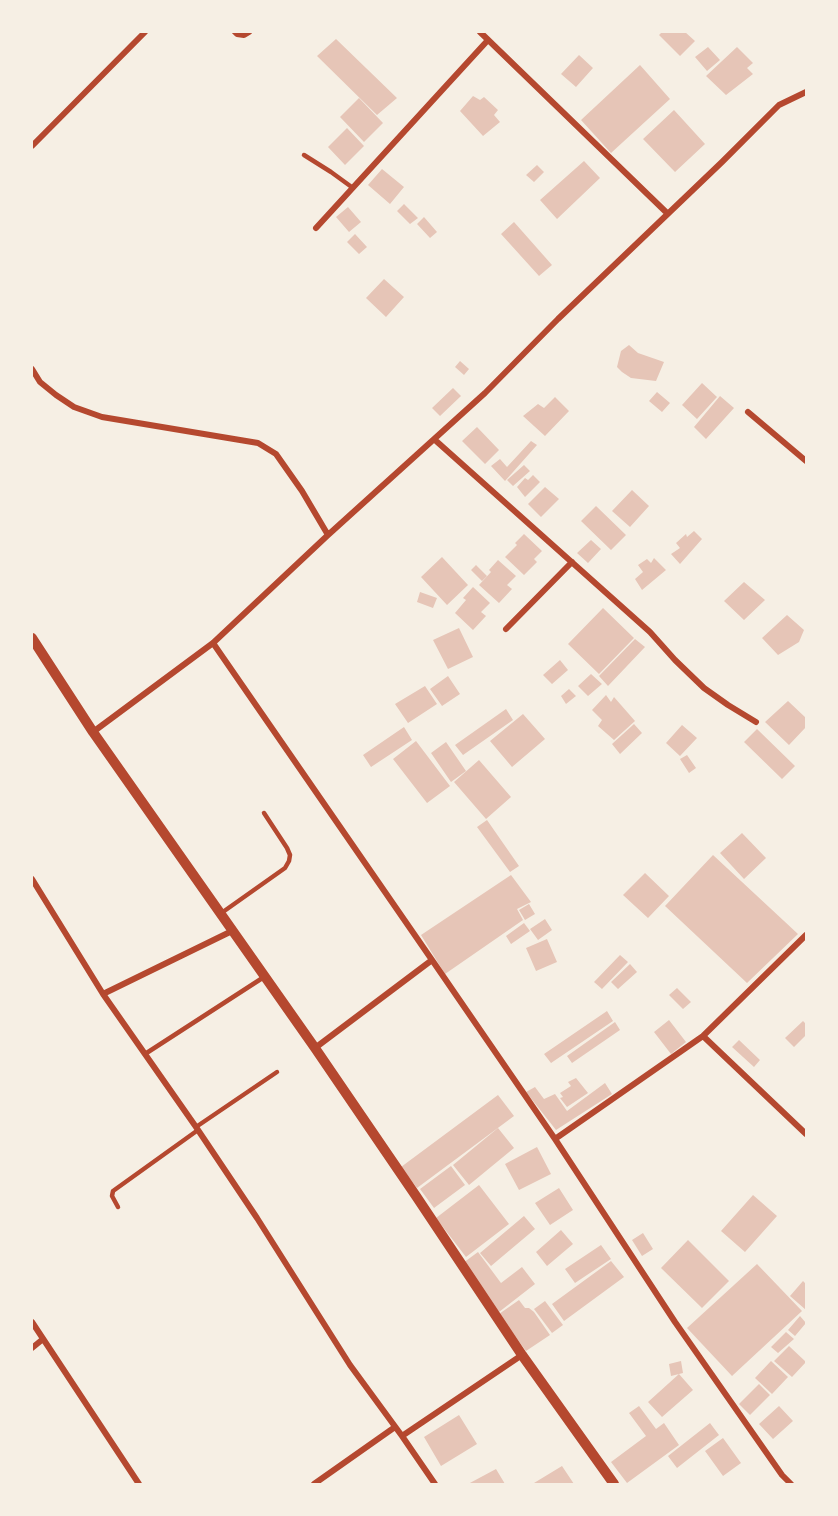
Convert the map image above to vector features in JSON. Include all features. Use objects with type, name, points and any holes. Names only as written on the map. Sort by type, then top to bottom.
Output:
[{"type":"street","points":[[32,146],[145,32]]},
{"type":"street","points":[[235,32],[244,35],[249,32]]},
{"type":"street","points":[[480,32],[668,214]]},
{"type":"street","points":[[316,228],[488,40]]},
{"type":"street","points":[[93,732],[213,643],[327,535],[485,393],[779,105],[807,92]]},
{"type":"street","points":[[32,369],[40,382],[56,395],[74,407],[102,417],[258,443],[276,454],[302,491],[327,535]]},
{"type":"street","points":[[748,412],[807,461]]},
{"type":"street","points":[[435,440],[650,632],[704,688],[756,722]]},
{"type":"street","points":[[506,629],[572,562]]},
{"type":"street","points":[[32,638],[93,732],[315,1048],[522,1355],[614,1485]]},
{"type":"street","points":[[213,643],[555,1139],[675,1322],[791,1485]]},
{"type":"street","points":[[32,879],[103,994],[257,1218],[350,1365],[435,1485]]},
{"type":"street","points":[[103,994],[232,931]]},
{"type":"street","points":[[555,1139],[703,1036],[807,934]]},
{"type":"street","points":[[315,1048],[432,960]]},
{"type":"street","points":[[703,1036],[807,1134]]},
{"type":"street","points":[[32,1322],[139,1485]]},
{"type":"street","points":[[32,1348],[43,1340]]},
{"type":"street","points":[[402,1436],[522,1355]]},
{"type":"street","points":[[314,1485],[395,1427]]},
{"type":"lane","points":[[304,155],[353,188]]},
{"type":"lane","points":[[220,914],[285,868],[289,861],[290,855],[287,848],[264,813]]},
{"type":"lane","points":[[145,1054],[264,976]]},
{"type":"lane","points":[[118,1207],[111,1196],[113,1191],[277,1072]]},
{"type":"building","points":[[662,32],[685,32],[695,41],[680,56],[659,35]]},
{"type":"building","points":[[336,39],[397,98],[377,115],[317,56]]},
{"type":"building","points":[[708,47],[720,60],[707,71],[695,57]]},
{"type":"building","points":[[737,47],[753,63],[747,68],[753,74],[726,95],[706,76]]},
{"type":"building","points":[[579,55],[593,68],[576,87],[561,74]]},
{"type":"building","points":[[640,65],[670,99],[611,153],[581,120]]},
{"type":"building","points":[[473,96],[480,100],[484,97],[498,110],[494,115],[500,122],[483,136],[460,111]]},
{"type":"building","points":[[359,98],[383,123],[364,142],[340,117]]},
{"type":"building","points":[[674,110],[705,144],[675,172],[643,139]]},
{"type":"building","points":[[347,128],[364,146],[345,165],[328,147]]},
{"type":"building","points":[[584,161],[600,178],[557,219],[540,200]]},
{"type":"building","points":[[537,165],[544,172],[534,182],[526,175]]},
{"type":"building","points":[[382,169],[404,187],[390,204],[368,185]]},
{"type":"building","points":[[404,204],[418,218],[410,224],[397,211]]},
{"type":"building","points":[[348,207],[361,222],[349,232],[336,217]]},
{"type":"building","points":[[424,217],[437,232],[430,238],[417,224]]},
{"type":"building","points":[[514,222],[552,265],[539,276],[501,234]]},
{"type":"building","points":[[355,234],[367,247],[359,254],[347,242]]},
{"type":"building","points":[[384,279],[404,297],[386,317],[366,298]]},
{"type":"building","points":[[629,345],[638,353],[664,362],[656,381],[631,378],[617,367],[621,351]]},
{"type":"building","points":[[460,361],[469,369],[464,375],[455,367]]},
{"type":"building","points":[[702,383],[717,397],[697,419],[682,405]]},
{"type":"building","points":[[453,388],[461,396],[440,416],[432,408]]},
{"type":"building","points":[[657,392],[670,403],[662,412],[649,401]]},
{"type":"building","points":[[720,396],[734,408],[706,439],[694,427]]},
{"type":"building","points":[[555,397],[569,411],[545,436],[523,416],[538,404],[544,408]]},
{"type":"building","points":[[477,427],[499,450],[485,464],[462,441]]},
{"type":"building","points":[[531,441],[537,445],[505,481],[491,466],[500,459],[507,467]]},
{"type":"building","points":[[524,465],[530,471],[513,486],[507,480]]},
{"type":"building","points":[[533,475],[540,482],[525,497],[517,487],[525,478],[528,480]]},
{"type":"building","points":[[545,487],[559,499],[541,517],[528,504]]},
{"type":"building","points":[[632,490],[649,506],[630,527],[612,511]]},
{"type":"building","points":[[596,506],[626,535],[611,550],[581,521]]},
{"type":"building","points":[[694,531],[702,539],[680,564],[671,554],[680,548],[676,543],[686,534],[687,537]]},
{"type":"building","points":[[524,534],[542,551],[534,559],[537,562],[524,575],[505,557]]},
{"type":"building","points":[[591,540],[601,549],[588,563],[577,553]]},
{"type":"building","points":[[442,557],[468,585],[447,605],[421,577]]},
{"type":"building","points":[[654,558],[666,570],[642,590],[635,579],[643,572],[638,565],[647,559],[651,563]]},
{"type":"building","points":[[498,560],[516,576],[507,585],[512,589],[499,603],[479,585]]},
{"type":"building","points":[[476,565],[487,576],[482,581],[471,570]]},
{"type":"building","points":[[744,582],[765,600],[744,620],[724,601]]},
{"type":"building","points":[[473,587],[490,603],[481,612],[486,616],[473,630],[455,613],[466,600],[463,598]]},
{"type":"building","points":[[420,592],[437,598],[433,608],[417,602]]},
{"type":"building","points":[[603,608],[634,638],[599,674],[568,644]]},
{"type":"building","points":[[787,615],[804,630],[799,642],[778,655],[762,638]]},
{"type":"building","points":[[459,628],[473,657],[448,669],[433,640]]},
{"type":"building","points":[[635,639],[645,647],[608,686],[599,676]]},
{"type":"building","points":[[560,660],[568,670],[552,684],[543,675]]},
{"type":"building","points":[[591,674],[602,684],[588,696],[578,686]]},
{"type":"building","points":[[448,676],[460,694],[442,706],[430,689]]},
{"type":"building","points":[[425,686],[437,704],[408,723],[395,704]]},
{"type":"building","points":[[569,689],[576,696],[566,704],[561,696]]},
{"type":"building","points":[[606,695],[611,702],[614,697],[635,721],[614,740],[598,726],[602,720],[592,710]]},
{"type":"building","points":[[788,701],[806,718],[806,727],[789,745],[765,722]]},
{"type":"building","points":[[506,709],[513,720],[463,755],[455,745]]},
{"type":"building","points":[[523,714],[545,739],[512,767],[490,741]]},
{"type":"building","points":[[634,724],[642,733],[620,754],[612,744]]},
{"type":"building","points":[[682,725],[697,738],[680,756],[666,743]]},
{"type":"building","points":[[404,727],[412,740],[371,767],[363,755]]},
{"type":"building","points":[[757,729],[795,766],[782,779],[744,742]]},
{"type":"building","points":[[416,741],[450,786],[427,803],[393,759]]},
{"type":"building","points":[[446,742],[466,771],[451,782],[431,753]]},
{"type":"building","points":[[687,755],[696,768],[689,773],[680,759]]},
{"type":"building","points":[[479,760],[511,797],[486,819],[454,782]]},
{"type":"building","points":[[487,820],[519,866],[510,872],[477,827]]},
{"type":"building","points":[[742,833],[766,858],[744,879],[720,853]]},
{"type":"building","points":[[713,855],[798,934],[747,983],[665,906]]},
{"type":"building","points":[[645,873],[669,896],[648,918],[623,895]]},
{"type":"building","points":[[511,875],[531,902],[517,909],[523,920],[445,974],[421,935]]},
{"type":"building","points":[[529,904],[535,914],[525,920],[519,910]]},
{"type":"building","points":[[545,919],[552,930],[538,940],[530,929]]},
{"type":"building","points":[[524,923],[530,931],[511,944],[506,936]]},
{"type":"building","points":[[547,939],[557,962],[536,971],[526,948]]},
{"type":"building","points":[[620,955],[628,962],[602,989],[594,982]]},
{"type":"building","points":[[630,964],[637,972],[618,989],[611,982]]},
{"type":"building","points":[[677,988],[691,1002],[683,1009],[669,995]]},
{"type":"building","points":[[607,1011],[613,1021],[551,1063],[544,1054]]},
{"type":"building","points":[[669,1020],[686,1042],[671,1054],[654,1032]]},
{"type":"building","points":[[803,1021],[806,1024],[806,1035],[794,1047],[785,1038]]},
{"type":"building","points":[[615,1022],[620,1030],[572,1063],[567,1056]]},
{"type":"building","points":[[739,1040],[760,1060],[754,1067],[732,1047]]},
{"type":"building","points":[[576,1078],[588,1093],[567,1107],[560,1098],[563,1097],[560,1093],[571,1086],[568,1082]]},
{"type":"building","points":[[605,1083],[612,1094],[556,1130],[526,1092],[535,1087],[544,1099],[555,1094],[567,1111]]},
{"type":"building","points":[[498,1095],[514,1116],[417,1188],[401,1167]]},
{"type":"building","points":[[498,1128],[514,1148],[469,1185],[453,1165]]},
{"type":"building","points":[[537,1147],[551,1174],[519,1190],[505,1164]]},
{"type":"building","points":[[451,1166],[465,1185],[434,1208],[420,1189]]},
{"type":"building","points":[[479,1185],[509,1224],[466,1257],[436,1218]]},
{"type":"building","points":[[559,1188],[573,1210],[550,1225],[535,1203]]},
{"type":"building","points":[[753,1195],[777,1216],[745,1252],[721,1231]]},
{"type":"building","points":[[524,1216],[535,1229],[491,1266],[480,1253]]},
{"type":"building","points":[[561,1230],[573,1244],[547,1266],[536,1252]]},
{"type":"building","points":[[643,1233],[653,1249],[642,1256],[632,1240]]},
{"type":"building","points":[[688,1240],[729,1281],[702,1308],[661,1268]]},
{"type":"building","points":[[601,1245],[611,1259],[575,1283],[565,1269]]},
{"type":"building","points":[[478,1252],[501,1283],[522,1267],[535,1284],[499,1312],[463,1263]]},
{"type":"building","points":[[611,1261],[624,1277],[564,1321],[552,1304]]},
{"type":"building","points":[[757,1264],[802,1311],[732,1376],[687,1328]]},
{"type":"building","points":[[803,1281],[806,1284],[806,1310],[790,1296]]},
{"type":"building","points":[[519,1300],[525,1308],[534,1312],[550,1335],[526,1351],[499,1314]]},
{"type":"building","points":[[545,1301],[563,1325],[552,1333],[534,1309]]},
{"type":"building","points":[[800,1316],[806,1323],[795,1336],[788,1330]]},
{"type":"building","points":[[786,1332],[794,1339],[778,1353],[771,1347]]},
{"type":"building","points":[[789,1346],[806,1362],[792,1377],[774,1361]]},
{"type":"building","points":[[681,1361],[683,1373],[671,1376],[669,1364]]},
{"type":"building","points":[[771,1361],[788,1377],[772,1394],[755,1378]]},
{"type":"building","points":[[679,1374],[693,1390],[662,1417],[648,1402]]},
{"type":"building","points":[[759,1384],[770,1395],[750,1415],[739,1404]]},
{"type":"building","points":[[639,1406],[656,1429],[664,1423],[679,1445],[627,1483],[611,1462],[646,1436],[629,1413]]},
{"type":"building","points":[[779,1406],[793,1421],[773,1439],[759,1424]]},
{"type":"building","points":[[459,1415],[477,1444],[441,1466],[424,1437]]},
{"type":"building","points":[[710,1423],[719,1435],[677,1468],[668,1456]]},
{"type":"building","points":[[723,1438],[741,1463],[723,1476],[705,1451]]},
{"type":"building","points":[[562,1466],[574,1484],[534,1483]]},
{"type":"building","points":[[496,1469],[505,1484],[468,1484]]}]
